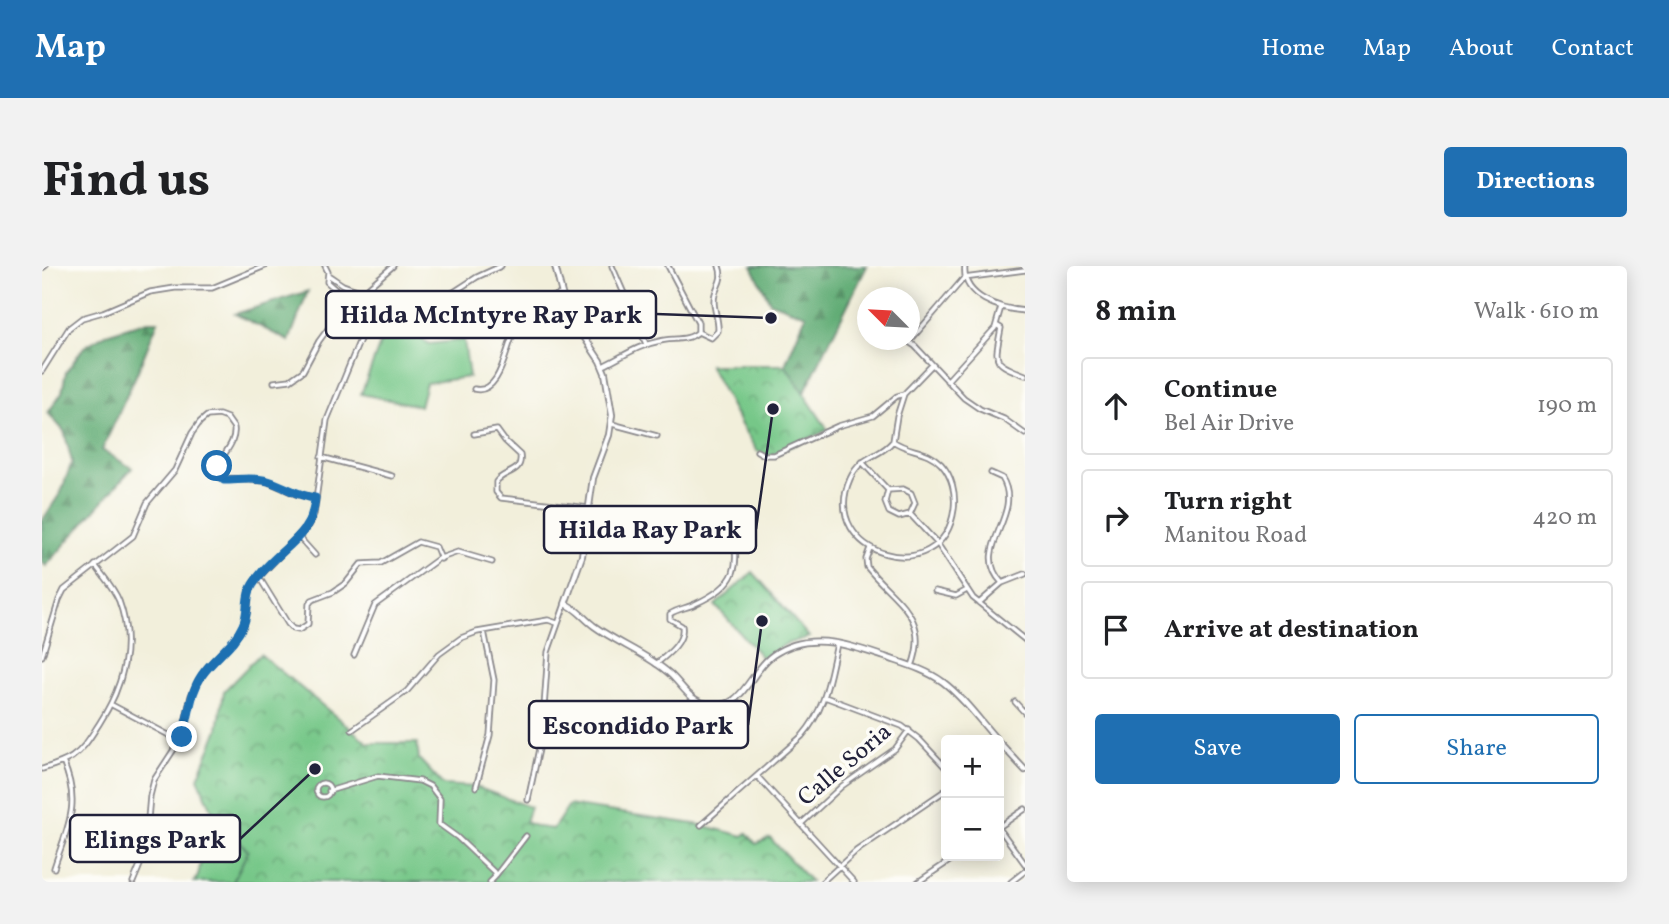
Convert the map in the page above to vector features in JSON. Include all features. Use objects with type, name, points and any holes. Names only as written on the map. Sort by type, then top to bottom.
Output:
[{"type":"street","points":[[42,371],[69,328],[82,318],[150,292],[175,288],[212,288],[265,266]]},
{"type":"street","points":[[274,382],[290,380],[300,375],[318,341],[344,307],[344,298],[328,284],[325,266]]},
{"type":"street","points":[[363,292],[393,266]]},
{"type":"street","points":[[372,310],[440,300],[501,266]]},
{"type":"street","points":[[528,800],[542,735],[548,652],[582,556],[593,478],[612,424],[610,395],[603,366],[569,314],[555,266]]},
{"type":"street","points":[[612,266],[646,344]]},
{"type":"street","points":[[668,266],[698,323],[698,332]]},
{"type":"street","points":[[698,332],[710,338],[718,331],[714,299],[722,280],[719,266]]},
{"type":"street","points":[[965,266],[964,278],[971,290],[1001,307],[1025,311]]},
{"type":"street","points":[[1025,270],[964,278],[909,342],[964,398],[1004,419],[1025,434]]},
{"type":"street","points":[[133,882],[143,860],[152,788],[158,773],[180,741],[194,688],[207,667],[238,634],[247,613],[249,592],[259,577],[298,537],[315,510],[327,420],[372,310],[370,300],[363,292],[328,275]]},
{"type":"street","points":[[474,388],[485,389],[493,383],[513,332],[528,312],[546,299],[562,293]]},
{"type":"street","points":[[947,381],[996,325],[1001,307]]},
{"type":"street","points":[[996,325],[1001,328],[998,362],[1003,367],[1025,375]]},
{"type":"street","points":[[603,366],[646,344],[691,337],[698,332]]},
{"type":"street","points":[[893,441],[902,447],[920,450],[932,456],[948,475],[954,496],[949,527],[937,543],[921,553],[904,557],[884,555],[870,548],[852,529],[846,508],[848,485],[862,462],[893,441],[904,394],[932,365]]},
{"type":"street","points":[[757,451],[767,456],[777,454],[838,426],[873,416],[897,396],[904,394]]},
{"type":"street","points":[[42,656],[61,593],[133,536],[150,498],[178,465],[192,433],[200,422],[211,415],[227,418],[235,432],[232,445],[217,466],[221,478],[267,481],[296,494],[315,498]]},
{"type":"street","points":[[612,424],[657,436]]},
{"type":"street","points":[[474,434],[498,430],[505,441],[520,454],[521,461],[517,468],[501,476],[496,482],[496,492],[501,498],[589,508]]},
{"type":"street","points":[[321,457],[392,477]]},
{"type":"street","points":[[862,462],[888,490]]},
{"type":"street","points":[[991,473],[1002,478],[1009,496],[1008,511],[995,539],[992,557],[995,573],[1002,583]]},
{"type":"street","points":[[888,490],[903,489],[911,493],[915,503],[910,514]]},
{"type":"street","points":[[888,490],[885,502],[889,512],[899,517],[910,514]]},
{"type":"street","points":[[910,514],[937,543],[967,590],[1025,640]]},
{"type":"street","points":[[656,664],[677,645],[683,632],[681,624],[670,619],[671,612],[698,603],[719,591],[732,576],[737,557],[730,524]]},
{"type":"street","points":[[298,537],[315,555]]},
{"type":"street","points":[[259,577],[288,624],[299,630],[308,624],[309,604],[312,600],[333,592],[346,583],[359,565],[381,564],[418,542],[436,547],[441,559]]},
{"type":"street","points":[[870,548],[866,559],[867,567],[910,613],[916,624],[919,640],[912,666]]},
{"type":"street","points":[[354,655],[374,605],[441,559],[461,552],[484,562],[492,562]]},
{"type":"street","points":[[42,769],[63,762],[82,749],[112,705],[124,673],[127,639],[119,601],[95,565]]},
{"type":"street","points":[[979,603],[1002,583],[1025,575]]},
{"type":"street","points":[[935,591],[956,596],[967,590]]},
{"type":"street","points":[[566,605],[599,630],[670,674],[694,699],[704,704],[729,703],[743,694],[771,656],[784,648],[819,640],[837,642],[912,666],[936,677],[954,692],[991,735]]},
{"type":"street","points":[[352,730],[408,691],[439,654],[469,634],[548,620],[557,622]]},
{"type":"street","points":[[476,787],[490,735],[494,680],[484,632]]},
{"type":"street","points":[[701,825],[806,731],[818,714],[825,697],[837,642]]},
{"type":"street","points":[[825,697],[909,730],[941,763]]},
{"type":"street","points":[[1015,702],[1025,713]]},
{"type":"street","points":[[112,705],[180,741]]},
{"type":"street","name":"Calle Soria","points":[[801,824],[842,786],[895,749],[909,730]]},
{"type":"street","points":[[1004,749],[1025,770]]},
{"type":"street","points":[[54,868],[73,808],[72,785],[63,762]]},
{"type":"street","points":[[329,791],[378,776],[430,786],[441,801],[439,824],[494,872],[495,877]]},
{"type":"street","points":[[757,776],[854,882]]},
{"type":"street","points":[[822,882],[856,851],[941,792]]},
{"type":"street","points":[[1004,824],[1025,809]]},
{"type":"street","points":[[1004,835],[1025,864]]},
{"type":"street","points":[[490,882],[526,836]]},
{"type":"street","points":[[146,843],[164,844],[181,839]]},
{"type":"street","points":[[918,882],[950,861]]},
{"type":"street","points":[[1011,882],[1025,871]]},
{"type":"green space","points":[[752,266],[867,266],[804,393],[785,365],[806,315],[770,302]]},
{"type":"green space","points":[[308,291],[289,341],[235,314]]},
{"type":"green space","points":[[391,315],[429,344],[464,340],[469,377],[426,383],[420,406],[361,394]]},
{"type":"green space","points":[[148,321],[158,321],[102,450],[132,468],[46,566],[42,562],[42,521],[61,492],[72,462],[64,431],[48,413],[62,392],[66,372],[84,347],[106,334]]},
{"type":"green space","points":[[709,365],[785,365],[828,430],[769,456],[757,451]]},
{"type":"green space","points":[[753,572],[809,637],[786,644],[763,659],[715,605]]},
{"type":"green space","points":[[260,654],[368,743],[417,743],[419,759],[443,785],[476,787],[530,807],[525,822],[553,829],[569,805],[701,825],[743,836],[747,833],[756,844],[770,838],[811,882],[233,882],[248,851],[212,810],[198,778],[218,729],[224,691]]},
{"type":"green space","points":[[212,810],[248,851],[233,882],[194,882],[198,876]]},
{"type":"place","name":"Hilda McIntyre Ray Park","points":[[771,318]]},
{"type":"place","name":"Hilda Ray Park","points":[[773,409]]},
{"type":"place","name":"Escondido Park","points":[[762,621]]},
{"type":"place","name":"Elings Park","points":[[315,769]]},
{"type":"route","points":[[182,737],[191,696],[198,681],[243,627],[251,587],[262,572],[307,527],[315,510],[315,498],[301,496],[267,481],[246,478],[224,480],[218,474],[217,466]]}]
